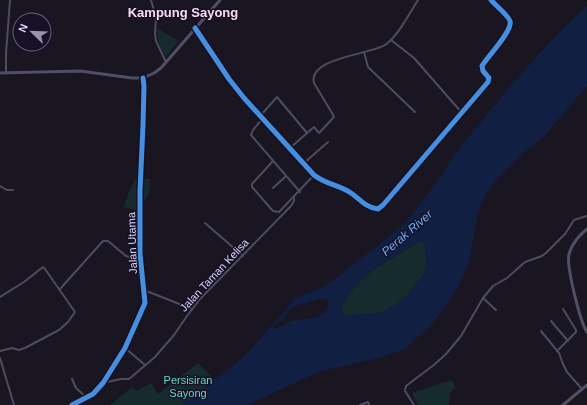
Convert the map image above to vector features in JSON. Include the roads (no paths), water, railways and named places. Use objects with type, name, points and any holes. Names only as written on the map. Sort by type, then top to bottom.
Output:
[{"type":"main road","points":[[0,73],[80,71],[132,78],[143,78],[154,73],[166,62],[220,0]]},
{"type":"main road","points":[[587,229],[573,245],[568,260],[580,316],[587,332]]},
{"type":"main road","points":[[565,404],[586,387]]},
{"type":"street","points":[[6,73],[10,0]]},
{"type":"street","points":[[151,0],[156,18],[156,41],[166,62]]},
{"type":"street","points":[[290,148],[314,127],[319,133],[334,118],[312,79],[314,74],[320,68],[328,64],[381,48],[391,40],[418,0]]},
{"type":"street","points":[[195,28],[244,98],[314,175],[325,182],[350,192],[370,207],[378,209],[488,82],[489,78],[482,71],[482,66],[507,32],[510,24],[510,21],[506,15],[491,0]]},
{"type":"street","points":[[391,40],[414,58],[462,112]]},
{"type":"street","points":[[364,52],[368,67],[394,90],[415,112]]},
{"type":"street","name":"Jalan Utama","points":[[72,405],[87,398],[97,391],[103,383],[125,348],[144,306],[141,260],[140,191],[143,125],[143,78]]},
{"type":"street","points":[[261,115],[276,97],[307,133]]},
{"type":"street","points":[[263,118],[253,130],[251,135],[300,192]]},
{"type":"street","points":[[304,163],[328,142]]},
{"type":"street","points":[[273,160],[252,184],[252,187],[272,211],[276,213],[279,212],[300,192],[314,175]]},
{"type":"street","points":[[273,188],[286,176]]},
{"type":"street","points":[[0,186],[7,190],[13,190]]},
{"type":"street","name":"Jalan Taman Kelisa","points":[[103,383],[121,379],[129,379],[155,357],[167,344],[200,299],[291,206],[294,198]]},
{"type":"street","points":[[414,405],[406,393],[406,386],[446,354],[461,336],[483,298],[493,286],[507,278],[525,262],[542,256],[568,232],[576,219],[587,216]]},
{"type":"street","points":[[205,223],[243,256]]},
{"type":"street","points":[[60,289],[103,241],[108,241],[126,256],[141,260]]},
{"type":"street","points":[[0,297],[24,282],[42,267],[60,289],[75,312],[68,322],[59,330],[25,348],[19,350],[12,348],[0,351]]},
{"type":"street","points":[[144,290],[192,309]]},
{"type":"street","points":[[483,298],[496,310]]},
{"type":"street","points":[[557,351],[575,334],[576,330],[563,309]]},
{"type":"street","points":[[551,321],[568,341]]},
{"type":"street","points":[[541,331],[557,351],[568,372],[586,387]]},
{"type":"street","points":[[125,348],[145,365]]},
{"type":"street","points":[[0,358],[14,405]]},
{"type":"street","points":[[72,379],[76,388],[87,398]]},
{"type":"street","points":[[360,405],[368,402],[369,405]]},
{"type":"water","name":"Perak River","points":[[587,6],[587,86],[544,136],[521,155],[492,184],[478,212],[469,261],[463,277],[453,295],[431,325],[405,349],[379,358],[321,371],[247,405],[182,405],[247,353],[296,298],[325,286],[405,223],[428,194],[462,145],[512,84],[562,29]],"holes":[[[422,241],[425,245],[427,266],[424,274],[406,297],[393,307],[382,312],[350,316],[342,313],[341,309],[347,297],[364,278],[385,262]],[[320,299],[328,300],[328,307],[322,315],[292,321],[275,329],[272,328],[284,319],[290,309],[295,306]]]},
{"type":"district","name":"Kampung Sayong","points":[[183,12]]},
{"type":"park label","name":"Persisiran Sayong","points":[[188,386]]}]
